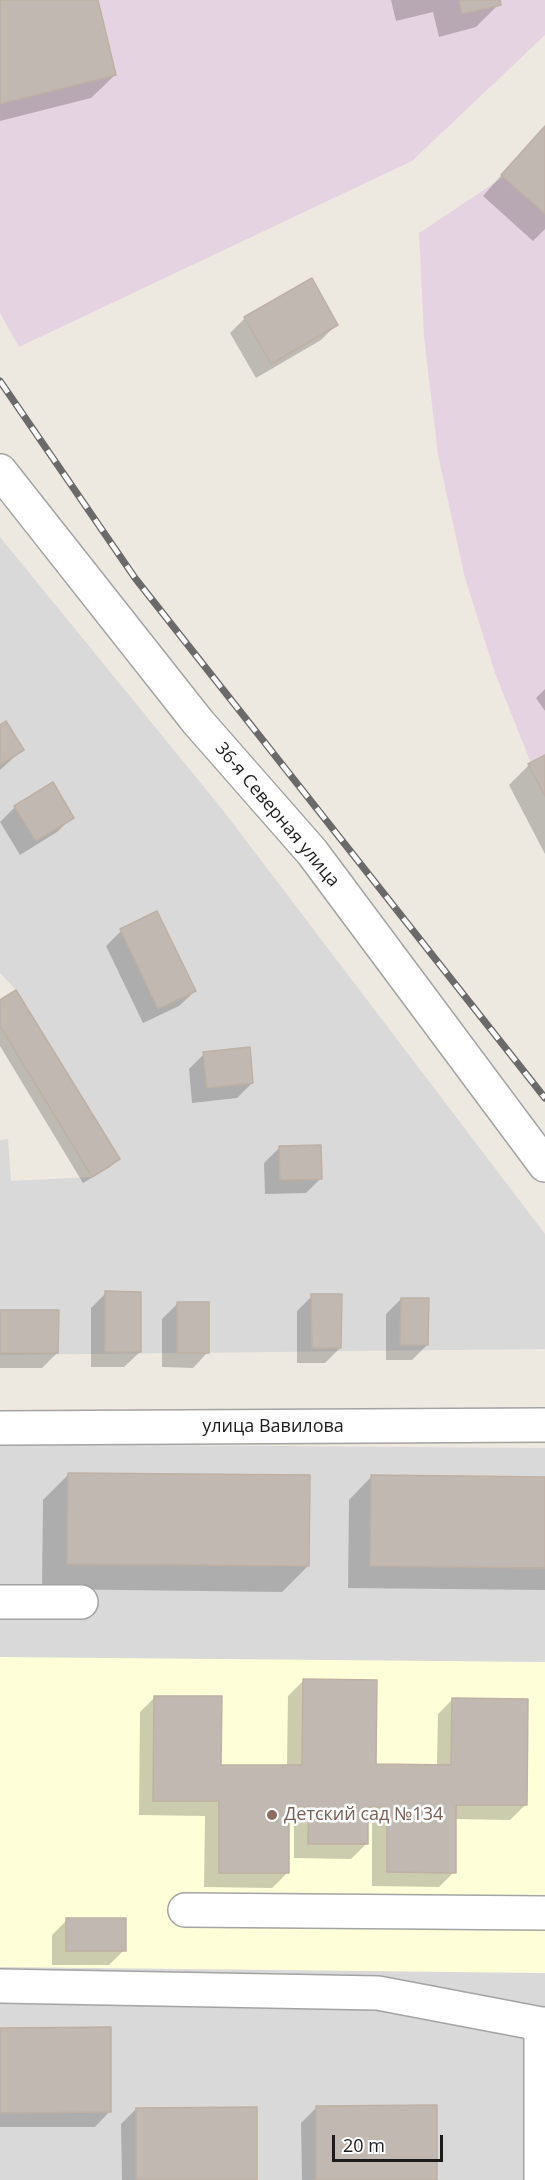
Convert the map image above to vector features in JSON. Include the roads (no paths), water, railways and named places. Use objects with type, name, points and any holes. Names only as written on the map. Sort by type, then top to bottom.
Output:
[{"type":"street","name":"36-я Северная улица","points":[[0,471],[198,722],[312,852],[545,1165]]},
{"type":"street","name":"улица Вавилова","points":[[0,1428],[545,1425]]},
{"type":"street","points":[[0,1602],[81,1602]]},
{"type":"street","points":[[185,1910],[545,1914]]},
{"type":"street","points":[[0,1986],[378,1993],[543,2024],[541,2180]]},
{"type":"railway","points":[[0,381],[135,578],[545,1098]]},
{"type":"place","name":"Детский сад №134","points":[[272,1815]]}]
